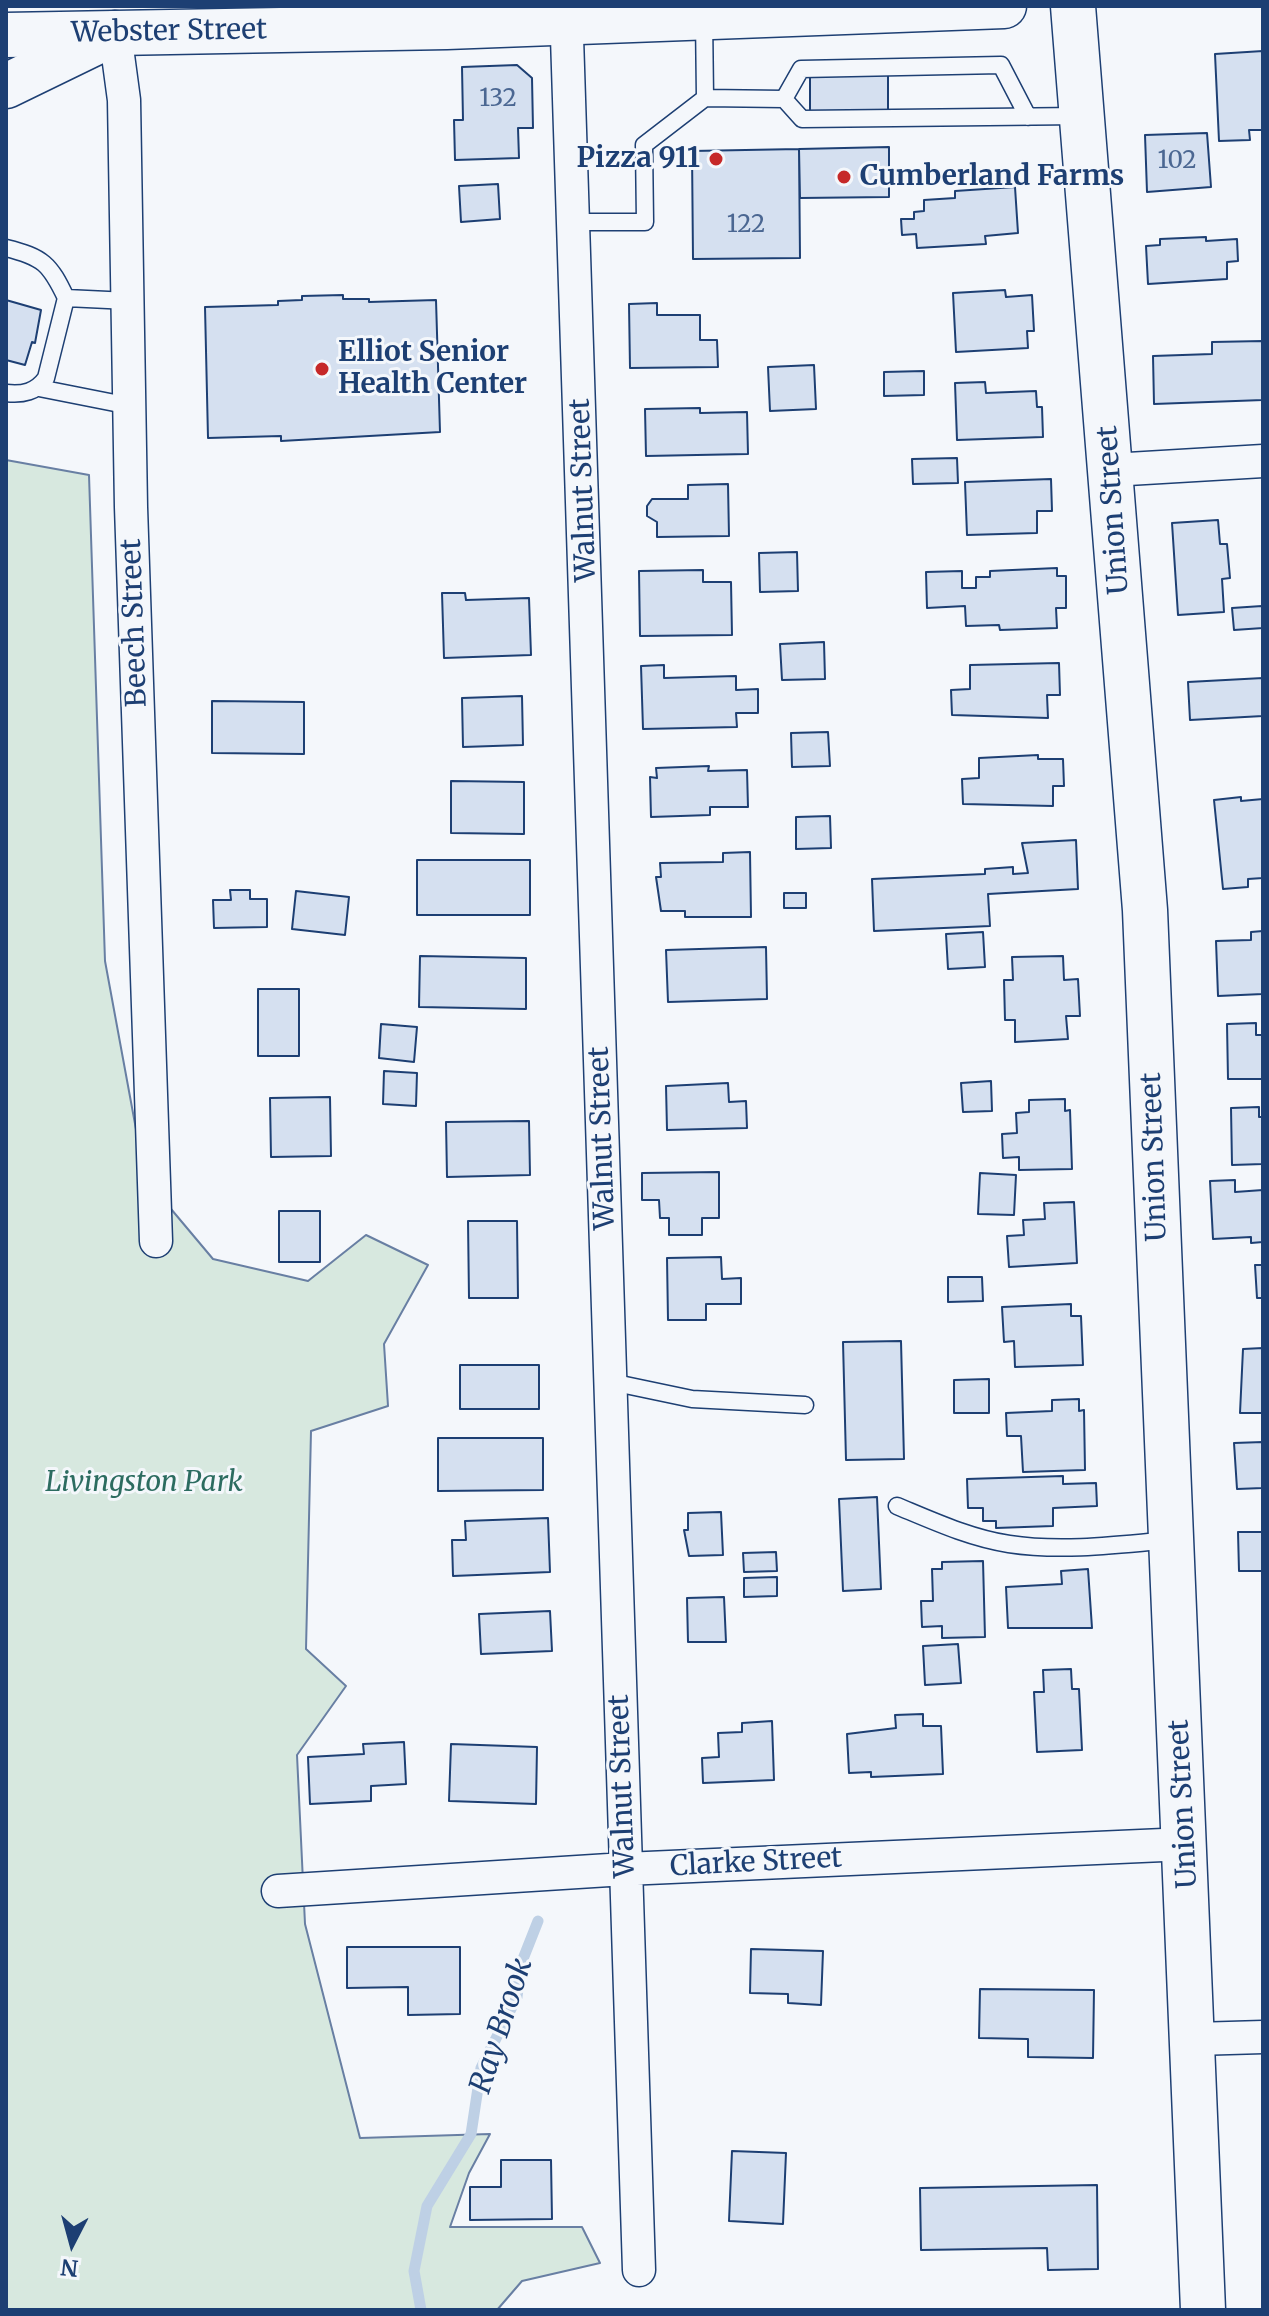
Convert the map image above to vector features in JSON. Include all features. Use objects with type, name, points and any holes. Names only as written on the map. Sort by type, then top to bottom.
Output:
[{"type":"street","name":"Webster Street","points":[[6,35],[115,19],[704,16],[788,9],[989,6]]},
{"type":"street","name":"Union Street","points":[[1073,6],[1145,910],[1195,2039],[1203,2310]]},
{"type":"street","name":"Walnut Street","points":[[566,15],[639,2270]]},
{"type":"street","points":[[6,86],[115,19]]},
{"type":"street","name":"Beech Street","points":[[115,19],[124,100],[130,406],[156,1241]]},
{"type":"street","points":[[1111,470],[1263,461]]},
{"type":"street","name":"Clarke Street","points":[[278,1891],[625,1869],[1186,1844]]},
{"type":"street","points":[[1195,2039],[1263,2037]]},
{"type":"lane","points":[[704,16],[705,98]]},
{"type":"lane","points":[[784,99],[801,69],[1001,65],[1028,117]]},
{"type":"lane","points":[[575,222],[645,222],[644,145],[705,98],[784,99],[802,119],[1082,116]]},
{"type":"lane","points":[[6,248],[45,262],[55,273],[66,298],[46,378],[39,388],[25,394],[6,393]]},
{"type":"lane","points":[[66,298],[129,301]]},
{"type":"lane","points":[[39,388],[130,406]]},
{"type":"lane","points":[[611,1382],[692,1399],[805,1405]]},
{"type":"lane","points":[[897,1506],[955,1530],[1008,1544],[1053,1547],[1171,1540]]},
{"type":"green space","name":"Livingston Park","points":[[6,460],[89,475],[105,961],[145,1178],[213,1259],[308,1281],[366,1235],[428,1265],[384,1344],[388,1406],[311,1431],[306,1649],[346,1686],[297,1755],[305,1924],[360,2138],[490,2134],[469,2173],[450,2227],[582,2227],[600,2263],[522,2281],[497,2310],[6,2310]]},
{"type":"building","points":[[1263,51],[1263,130],[1249,130],[1250,140],[1219,141],[1215,54]]},
{"type":"building","points":[[517,65],[532,78],[533,128],[518,128],[519,158],[455,160],[454,120],[463,120],[462,67]]},
{"type":"building","name":"Cumberland Farms","points":[[810,73],[888,73],[888,112],[810,112]]},
{"type":"building","points":[[1207,133],[1211,187],[1147,192],[1145,135]]},
{"type":"building","name":"Cumberland Farms","points":[[889,147],[889,197],[800,198],[799,149]]},
{"type":"building","points":[[799,149],[800,258],[693,259],[692,151]]},
{"type":"building","points":[[498,184],[500,219],[461,222],[459,186]]},
{"type":"building","points":[[1015,187],[1018,233],[985,236],[986,244],[917,248],[916,234],[902,235],[901,219],[914,219],[914,212],[924,211],[924,200],[955,198],[955,191]]},
{"type":"building","points":[[1206,237],[1206,241],[1237,239],[1238,261],[1227,262],[1227,279],[1148,284],[1146,246],[1160,245],[1160,239]]},
{"type":"building","points":[[1005,290],[1006,297],[1032,295],[1034,331],[1027,331],[1028,348],[956,352],[953,293]]},
{"type":"building","name":"Elliot Senior Health Center","points":[[343,295],[343,299],[369,299],[369,302],[436,300],[440,432],[281,441],[281,436],[208,438],[205,307],[278,305],[278,301],[302,300],[302,296]]},
{"type":"building","points":[[6,300],[41,310],[35,343],[32,342],[25,365],[6,360]]},
{"type":"building","points":[[657,303],[657,315],[700,315],[700,340],[717,340],[718,367],[630,368],[629,304]]},
{"type":"building","points":[[1263,341],[1263,400],[1154,404],[1153,356],[1212,354],[1212,342]]},
{"type":"building","points":[[814,365],[816,409],[770,411],[768,367]]},
{"type":"building","points":[[924,371],[924,395],[884,396],[884,372]]},
{"type":"building","points":[[985,382],[986,393],[1036,391],[1037,407],[1042,407],[1043,437],[957,440],[955,383]]},
{"type":"building","points":[[700,408],[700,413],[747,412],[748,454],[646,456],[645,409]]},
{"type":"building","points":[[957,458],[958,483],[913,484],[912,459]]},
{"type":"building","points":[[1051,479],[1052,511],[1037,511],[1037,533],[967,535],[965,482]]},
{"type":"building","points":[[728,484],[729,536],[657,537],[657,522],[647,516],[647,506],[652,499],[688,499],[688,485]]},
{"type":"building","points":[[1218,520],[1220,544],[1227,544],[1230,578],[1222,579],[1224,612],[1178,615],[1172,523]]},
{"type":"building","points":[[797,552],[798,591],[760,592],[759,553]]},
{"type":"building","points":[[1057,568],[1057,576],[1066,576],[1066,608],[1056,608],[1057,628],[1000,630],[999,625],[966,626],[965,606],[927,608],[926,572],[962,571],[962,588],[976,588],[976,577],[990,577],[990,571]]},
{"type":"building","points":[[703,570],[703,582],[731,582],[732,635],[640,636],[639,571]]},
{"type":"building","points":[[442,593],[465,593],[466,600],[529,598],[531,655],[444,658]]},
{"type":"building","points":[[1262,606],[1263,628],[1234,630],[1232,608]]},
{"type":"building","points":[[824,642],[825,679],[782,680],[780,644]]},
{"type":"building","points":[[1059,663],[1060,695],[1047,695],[1048,718],[952,715],[951,690],[970,689],[970,665]]},
{"type":"building","points":[[664,665],[664,678],[736,676],[736,690],[758,689],[758,713],[736,713],[737,727],[643,729],[641,666]]},
{"type":"building","points":[[1263,678],[1263,716],[1190,720],[1188,682]]},
{"type":"building","points":[[522,696],[523,745],[463,747],[462,698]]},
{"type":"building","points":[[212,701],[304,702],[304,754],[212,753]]},
{"type":"building","points":[[828,732],[830,766],[792,767],[791,733]]},
{"type":"building","points":[[1038,755],[1038,759],[1063,759],[1064,786],[1053,786],[1053,806],[963,804],[962,779],[979,778],[979,758]]},
{"type":"building","points":[[709,766],[708,771],[747,770],[748,807],[710,807],[710,815],[651,817],[650,777],[657,778],[656,768]]},
{"type":"building","points":[[451,781],[524,782],[524,834],[451,833]]},
{"type":"building","points":[[1241,797],[1241,801],[1263,799],[1263,878],[1248,879],[1248,887],[1223,889],[1214,800]]},
{"type":"building","points":[[830,816],[831,848],[796,849],[796,817]]},
{"type":"building","points":[[1076,840],[1078,889],[988,894],[990,926],[874,931],[872,879],[985,874],[985,869],[1013,867],[1013,874],[1028,873],[1022,843]]},
{"type":"building","points":[[750,852],[751,917],[685,917],[685,911],[661,911],[656,877],[661,877],[660,863],[723,862],[723,853]]},
{"type":"building","points":[[417,860],[530,860],[530,915],[417,915]]},
{"type":"building","points":[[230,890],[250,890],[250,899],[267,899],[267,927],[214,928],[213,900],[231,900]]},
{"type":"building","points":[[296,891],[349,897],[345,935],[292,929]]},
{"type":"building","points":[[784,893],[806,893],[806,908],[784,908]]},
{"type":"building","points":[[1263,931],[1263,994],[1218,996],[1216,941],[1251,940],[1251,932]]},
{"type":"building","points":[[983,932],[985,967],[948,969],[946,934]]},
{"type":"building","points":[[766,947],[767,999],[668,1002],[666,950]]},
{"type":"building","points":[[420,956],[526,958],[526,1009],[419,1007]]},
{"type":"building","points":[[1063,956],[1064,980],[1078,979],[1080,1016],[1066,1016],[1068,1039],[1015,1042],[1015,1020],[1005,1020],[1004,980],[1013,980],[1012,957]]},
{"type":"building","points":[[258,989],[299,989],[299,1056],[258,1056]]},
{"type":"building","points":[[1256,1023],[1256,1035],[1263,1035],[1263,1079],[1228,1079],[1227,1024]]},
{"type":"building","points":[[381,1024],[417,1027],[414,1062],[379,1058]]},
{"type":"building","points":[[384,1071],[417,1073],[416,1106],[383,1104]]},
{"type":"building","points":[[991,1081],[992,1111],[963,1112],[961,1083]]},
{"type":"building","points":[[728,1083],[729,1102],[746,1101],[747,1128],[667,1130],[666,1086]]},
{"type":"building","points":[[330,1097],[331,1156],[271,1157],[270,1098]]},
{"type":"building","points":[[1065,1099],[1065,1111],[1070,1110],[1072,1169],[1019,1170],[1019,1157],[1003,1158],[1002,1134],[1017,1133],[1016,1113],[1029,1112],[1029,1100]]},
{"type":"building","points":[[1259,1107],[1259,1117],[1263,1117],[1263,1164],[1232,1165],[1231,1108]]},
{"type":"building","points":[[529,1121],[530,1175],[447,1177],[446,1122]]},
{"type":"building","points":[[719,1172],[719,1218],[702,1218],[702,1235],[669,1235],[669,1218],[660,1218],[659,1200],[642,1200],[642,1173]]},
{"type":"building","points":[[980,1173],[1016,1175],[1014,1215],[978,1214]]},
{"type":"building","points":[[1235,1180],[1235,1192],[1263,1190],[1263,1242],[1251,1243],[1251,1237],[1213,1239],[1210,1181]]},
{"type":"building","points":[[1074,1202],[1077,1263],[1009,1267],[1007,1236],[1024,1235],[1023,1220],[1045,1219],[1044,1203]]},
{"type":"building","points":[[279,1211],[320,1211],[320,1262],[279,1262]]},
{"type":"building","points":[[468,1221],[517,1221],[518,1298],[469,1298]]},
{"type":"building","points":[[721,1257],[722,1279],[741,1278],[741,1304],[706,1304],[706,1320],[668,1320],[667,1258]]},
{"type":"building","points":[[1255,1265],[1263,1265],[1263,1298],[1257,1298]]},
{"type":"building","points":[[948,1277],[982,1277],[983,1301],[948,1302]]},
{"type":"building","points":[[1071,1304],[1071,1316],[1081,1316],[1083,1365],[1015,1367],[1014,1341],[1004,1342],[1002,1307]]},
{"type":"building","points":[[901,1341],[904,1459],[846,1460],[843,1342]]},
{"type":"building","points":[[1263,1348],[1263,1413],[1240,1413],[1243,1349]]},
{"type":"building","points":[[460,1365],[539,1365],[539,1409],[460,1409]]},
{"type":"building","points":[[989,1379],[989,1413],[954,1413],[954,1380]]},
{"type":"building","points":[[1079,1399],[1079,1411],[1084,1410],[1085,1470],[1023,1472],[1021,1436],[1007,1436],[1006,1413],[1052,1411],[1052,1400]]},
{"type":"building","points":[[438,1438],[543,1438],[543,1490],[438,1491]]},
{"type":"building","points":[[1263,1442],[1263,1488],[1237,1489],[1234,1443]]},
{"type":"building","points":[[1063,1476],[1063,1484],[1096,1483],[1097,1506],[1053,1508],[1053,1526],[996,1528],[996,1521],[983,1521],[983,1508],[968,1508],[967,1479]]},
{"type":"building","points":[[877,1497],[881,1589],[843,1591],[839,1499]]},
{"type":"building","points":[[721,1512],[723,1555],[689,1556],[684,1530],[688,1530],[688,1513]]},
{"type":"building","points":[[548,1518],[550,1572],[453,1576],[452,1540],[466,1540],[465,1521]]},
{"type":"building","points":[[1238,1532],[1263,1532],[1263,1571],[1239,1571]]},
{"type":"building","points":[[776,1552],[777,1571],[744,1572],[743,1553]]},
{"type":"building","points":[[983,1561],[985,1637],[942,1638],[942,1626],[922,1627],[921,1601],[933,1601],[932,1569],[942,1569],[942,1562]]},
{"type":"building","points":[[1088,1569],[1092,1628],[1008,1628],[1006,1587],[1062,1584],[1061,1571]]},
{"type":"building","points":[[777,1577],[777,1596],[744,1597],[744,1578]]},
{"type":"building","points":[[724,1597],[726,1642],[688,1642],[687,1598]]},
{"type":"building","points":[[550,1611],[552,1651],[481,1654],[479,1614]]},
{"type":"building","points":[[958,1644],[961,1683],[925,1685],[923,1646]]},
{"type":"building","points":[[1071,1669],[1072,1689],[1079,1689],[1082,1750],[1037,1752],[1034,1692],[1044,1692],[1043,1670]]},
{"type":"building","points":[[923,1714],[923,1726],[941,1726],[943,1774],[871,1777],[871,1772],[849,1773],[847,1734],[896,1728],[895,1715]]},
{"type":"building","points":[[772,1721],[774,1780],[703,1783],[702,1758],[719,1757],[718,1733],[742,1732],[742,1723]]},
{"type":"building","points":[[404,1742],[406,1784],[371,1786],[371,1801],[310,1804],[308,1757],[364,1754],[363,1744]]},
{"type":"building","points":[[451,1744],[537,1747],[536,1804],[449,1801]]},
{"type":"building","points":[[347,1947],[460,1947],[460,2014],[408,2015],[408,1987],[347,1988]]},
{"type":"building","points":[[751,1949],[823,1951],[821,2005],[788,2003],[788,1994],[750,1993]]},
{"type":"building","points":[[980,1989],[1094,1990],[1093,2058],[1028,2057],[1028,2039],[979,2038]]},
{"type":"building","points":[[732,2151],[786,2153],[783,2224],[729,2221]]},
{"type":"building","points":[[501,2160],[551,2160],[552,2219],[470,2220],[470,2187],[501,2187]]},
{"type":"building","points":[[1097,2185],[1098,2269],[1048,2270],[1047,2248],[921,2250],[920,2188]]},
{"type":"waterway","name":"Ray Brook","points":[[421,2310],[414,2271],[427,2206],[471,2134],[481,2068],[517,1997],[521,1964],[538,1921]]},
{"type":"place","name":"Pizza 911","points":[[716,159]]},
{"type":"place","name":"Cumberland Farms","points":[[844,177]]},
{"type":"place","name":"Elliot Senior Health Center","points":[[322,369]]}]
